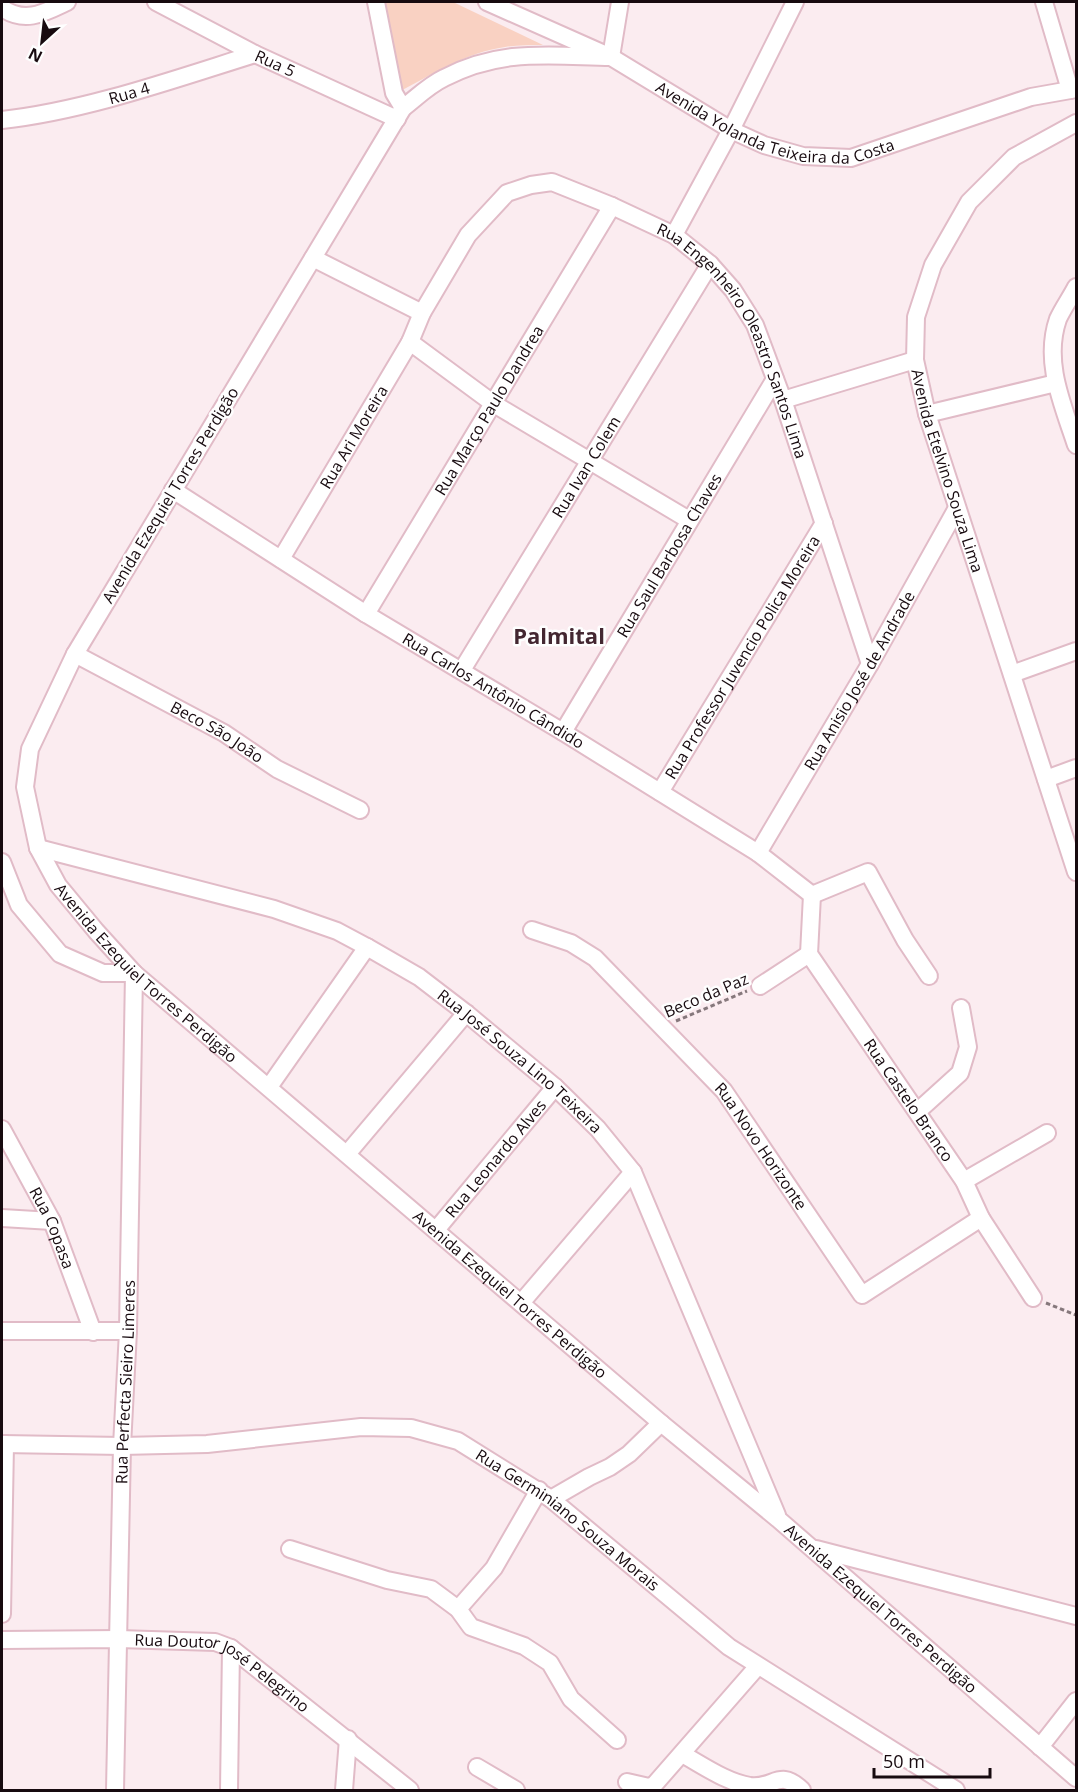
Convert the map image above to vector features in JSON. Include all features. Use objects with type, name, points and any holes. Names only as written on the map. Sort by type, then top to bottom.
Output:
[{"type":"street","points":[[2,8],[23,18],[42,14],[66,2]]},
{"type":"street","name":"Rua 5","points":[[156,2],[255,54],[400,113]]},
{"type":"street","points":[[376,2],[400,113]]},
{"type":"street","name":"Avenida Yolanda Teixeira da Costa","points":[[488,2],[611,57],[731,130],[764,145],[803,156],[851,158],[1031,97],[1073,90]]},
{"type":"street","points":[[611,57],[620,2]]},
{"type":"street","points":[[674,235],[731,130],[795,2]]},
{"type":"street","points":[[1044,2],[1073,90]]},
{"type":"street","name":"Rua 4","points":[[2,120],[34,116],[147,87],[255,54]]},
{"type":"street","name":"Avenida Ezequiel Torres Perdigão","points":[[611,57],[515,55],[481,62],[442,78],[400,113],[75,654],[30,749],[26,787],[38,848],[58,885],[134,973],[661,1423],[778,1519],[1077,1778]]},
{"type":"street","name":"Avenida Etelvino Souza Lima","points":[[1077,123],[1014,157],[969,202],[933,265],[916,317],[915,360],[927,414],[1077,872]]},
{"type":"street","name":"Rua Engenheiro Oleastro Santos Lima","points":[[468,235],[507,193],[531,185],[552,182],[612,206],[674,235],[710,264],[733,290],[755,325],[783,400],[870,664]]},
{"type":"street","name":"Rua Março Paulo Dandrea","points":[[366,614],[612,206]]},
{"type":"street","name":"Rua Ari Moreira","points":[[281,559],[410,342],[422,313],[468,235]]},
{"type":"street","points":[[314,258],[422,313]]},
{"type":"street","name":"Rua Ivan Colem","points":[[462,670],[710,264]]},
{"type":"street","points":[[1077,287],[1058,320],[1051,355],[1056,383],[1077,445]]},
{"type":"street","points":[[410,342],[494,404],[690,520]]},
{"type":"street","points":[[783,400],[915,360]]},
{"type":"street","name":"Rua Saul Barbosa Chaves","points":[[563,732],[775,379]]},
{"type":"street","points":[[927,414],[1056,383]]},
{"type":"street","name":"Rua Carlos Antônio Cândido","points":[[173,490],[366,614],[462,670],[758,853],[812,895]]},
{"type":"street","name":"Rua Anisio José de Andrade","points":[[758,853],[870,664],[957,508]]},
{"type":"street","name":"Rua Professor Juvencio Polica Moreira","points":[[660,792],[824,523]]},
{"type":"street","points":[[1012,674],[1077,651]]},
{"type":"street","name":"Beco São João","points":[[75,654],[224,733],[277,769],[360,810]]},
{"type":"street","points":[[1046,779],[1077,768]]},
{"type":"street","name":"Rua José Souza Lino Teixeira","points":[[38,848],[274,909],[337,931],[419,977],[555,1087],[598,1129],[633,1172],[778,1519]]},
{"type":"street","points":[[2,862],[19,905],[60,954],[103,973],[134,973]]},
{"type":"street","points":[[760,986],[809,954],[812,895],[868,872],[905,940],[929,975]]},
{"type":"street","name":"Rua Novo Horizonte","points":[[532,930],[571,943],[595,958],[724,1091],[862,1295],[981,1218]]},
{"type":"street","points":[[269,1087],[367,947]]},
{"type":"street","name":"Rua Castelo Branco","points":[[809,954],[964,1181],[981,1218],[1033,1298]]},
{"type":"street","name":"Rua Perfecta Sieiro Limeres","points":[[115,1791],[122,1446],[128,1331],[134,973]]},
{"type":"street","points":[[918,1111],[960,1073],[968,1047],[961,1008]]},
{"type":"street","points":[[347,1154],[466,1013]]},
{"type":"street","name":"Rua Leonardo Alves","points":[[435,1230],[555,1087]]},
{"type":"street","name":"Rua Copasa","points":[[2,1129],[52,1221],[93,1332]]},
{"type":"street","points":[[964,1181],[1047,1133]]},
{"type":"street","points":[[521,1304],[633,1172]]},
{"type":"street","points":[[2,1218],[52,1221]]},
{"type":"street","points":[[2,1331],[128,1331]]},
{"type":"street","points":[[458,1608],[494,1568],[545,1495],[610,1467],[629,1454],[661,1423]]},
{"type":"street","name":"Rua Germiniano Souza Morais","points":[[3,1444],[122,1446],[207,1444],[361,1427],[411,1428],[458,1441],[545,1495],[729,1647],[956,1791]]},
{"type":"street","points":[[2,1614],[3,1444]]},
{"type":"street","points":[[290,1549],[387,1580],[431,1589],[458,1608],[471,1627],[524,1646],[549,1663],[571,1699],[617,1740]]},
{"type":"street","points":[[813,1549],[1077,1616]]},
{"type":"street","name":"Rua Doutor José Pelegrino","points":[[2,1640],[119,1639],[215,1642],[231,1648],[348,1739],[410,1791]]},
{"type":"street","points":[[229,1791],[231,1648]]},
{"type":"street","points":[[627,1782],[649,1787],[654,1785],[758,1666]]},
{"type":"street","points":[[1040,1747],[1077,1701]]},
{"type":"street","points":[[344,1791],[348,1739]]},
{"type":"street","points":[[682,1754],[731,1781],[753,1786],[783,1780],[793,1781],[802,1791]]},
{"type":"street","points":[[477,1767],[516,1791]]},
{"type":"path","name":"Beco da Paz","points":[[662,1027],[760,986]]},
{"type":"path","points":[[1033,1298],[1077,1315]]},
{"type":"shaded area","points":[[383,2],[453,2],[543,45],[510,46],[477,54],[450,65],[397,93]]},
{"type":"district","name":"Palmital","points":[[559,635]]}]
